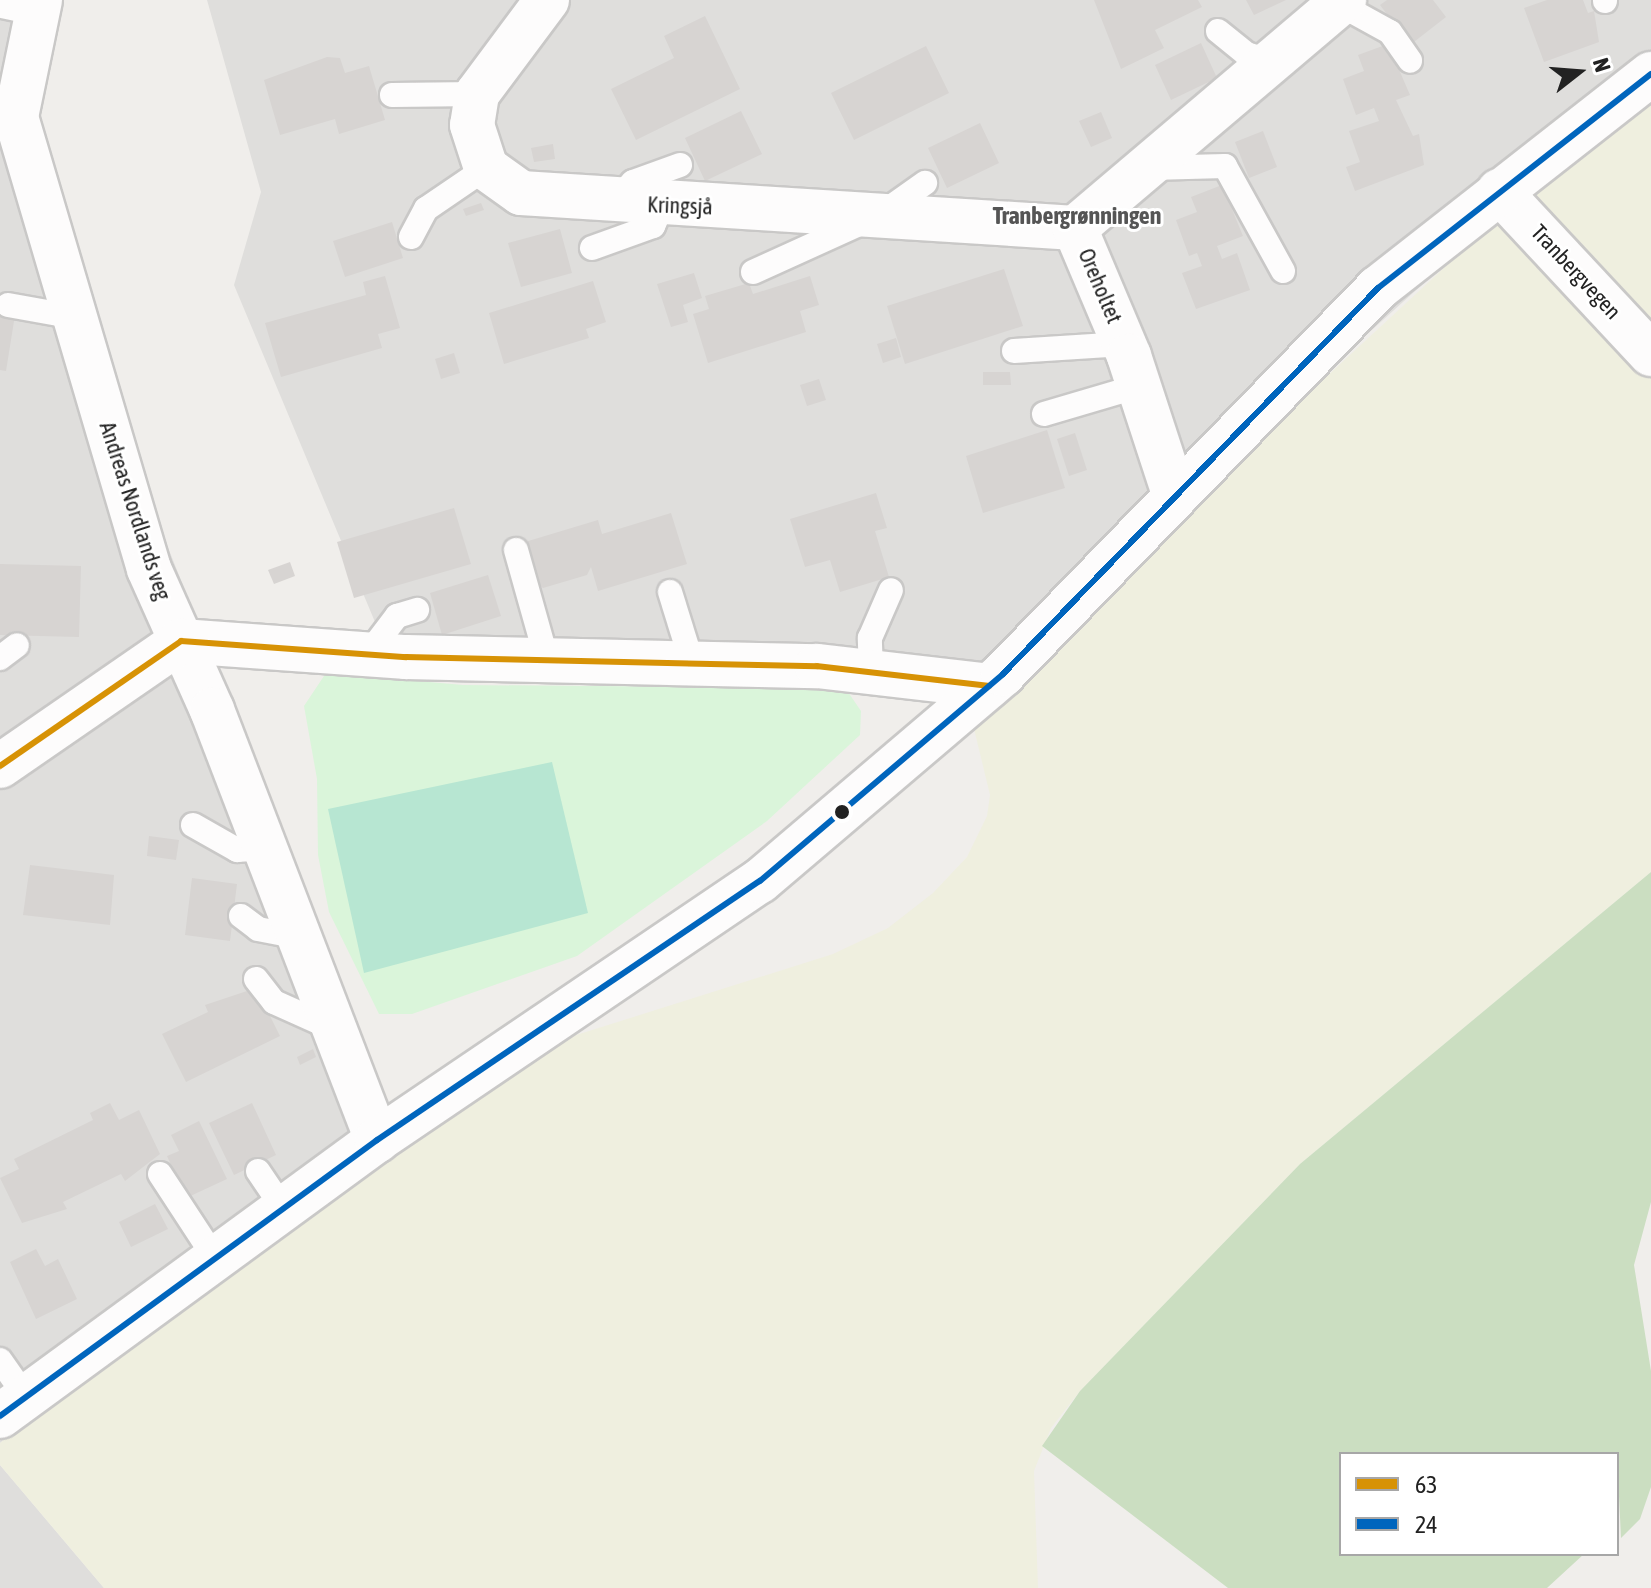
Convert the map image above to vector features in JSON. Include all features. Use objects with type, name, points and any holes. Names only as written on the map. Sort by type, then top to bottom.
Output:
[{"type":"street","points":[[486,168],[472,125],[477,94],[547,0]]},
{"type":"street","name":"Oreholtet","points":[[1175,497],[1124,344],[1075,228],[1150,168],[1342,2]]},
{"type":"street","name":"Andreas Nordlands veg","points":[[26,6],[8,124],[75,317],[149,569],[265,848],[377,1140]]},
{"type":"street","points":[[13,1406],[377,1140],[760,881],[989,686],[1378,288],[1651,74]]},
{"type":"street","name":"Kringsjå","points":[[486,168],[521,193],[613,204],[881,214],[1075,228]]},
{"type":"street","name":"Tranbergvegen","points":[[1499,191],[1651,354]]},
{"type":"street","points":[[0,766],[181,641],[368,654],[692,663],[871,673],[989,686]]},
{"type":"lane","points":[[1342,2],[1390,32],[1410,61]]},
{"type":"lane","points":[[1218,31],[1246,54],[1274,62]]},
{"type":"lane","points":[[392,95],[477,94]]},
{"type":"lane","points":[[613,204],[633,182],[680,165]]},
{"type":"lane","points":[[1150,168],[1225,166],[1283,271]]},
{"type":"lane","points":[[411,237],[426,209],[486,168]]},
{"type":"lane","points":[[753,272],[881,214],[925,183]]},
{"type":"lane","points":[[592,248],[653,226],[662,206]]},
{"type":"lane","points":[[8,305],[75,317]]},
{"type":"lane","points":[[1014,351],[1124,344]]},
{"type":"lane","points":[[1044,414],[1139,386]]},
{"type":"lane","points":[[516,550],[547,660]]},
{"type":"lane","points":[[871,673],[870,638],[891,590]]},
{"type":"lane","points":[[670,592],[692,663]]},
{"type":"lane","points":[[368,654],[397,616],[417,610]]},
{"type":"lane","points":[[193,825],[237,850],[265,848]]},
{"type":"lane","points":[[241,916],[258,929],[299,937]]},
{"type":"lane","points":[[256,979],[274,1002],[334,1029]]},
{"type":"lane","points":[[258,1171],[283,1208]]},
{"type":"lane","points":[[160,1174],[215,1258]]},
{"type":"lane","points":[[0,1360],[13,1406]]},
{"type":"shaded area","points":[[0,0],[42,0],[11,149],[394,1121],[0,1443]]},
{"type":"shaded area","points":[[207,0],[1651,0],[1651,93],[1568,153],[954,707],[682,657],[393,665],[234,285],[261,192]]},
{"type":"shaded area","points":[[0,1465],[104,1588],[0,1588]]},
{"type":"green space","points":[[1651,93],[1651,872],[1300,1164],[1080,1391],[1051,1428],[1034,1471],[1038,1588],[104,1588],[0,1465],[0,1443],[393,1122],[475,1067],[833,954],[888,928],[933,893],[967,857],[987,816],[990,795],[969,708],[1568,153]]},
{"type":"green space","points":[[326,673],[463,685],[825,688],[848,692],[861,711],[860,735],[767,821],[577,956],[412,1014],[379,1014],[329,912],[318,855],[317,779],[304,706]]},
{"type":"green space","points":[[552,762],[588,913],[364,973],[328,809]]},
{"type":"green space","points":[[1651,872],[1651,1202],[1634,1265],[1651,1371],[1651,1487],[1640,1519],[1621,1538],[1619,1452],[1339,1452],[1339,1556],[1582,1556],[1547,1588],[1228,1588],[1042,1446],[1080,1391],[1300,1164]]},
{"type":"building","points":[[1094,0],[1198,0],[1202,7],[1155,30],[1164,48],[1121,69]]},
{"type":"building","points":[[1246,0],[1286,0],[1254,15]]},
{"type":"building","points":[[1387,0],[1433,0],[1446,17],[1410,45],[1380,5]]},
{"type":"building","points":[[1547,0],[1583,0],[1588,13],[1594,11],[1599,42],[1544,62],[1524,8]]},
{"type":"building","points":[[705,16],[740,89],[636,140],[611,89],[674,58],[664,36]]},
{"type":"building","points":[[1201,43],[1217,78],[1171,100],[1155,65]]},
{"type":"building","points":[[1388,44],[1410,95],[1396,100],[1413,136],[1419,134],[1424,165],[1355,191],[1346,167],[1360,162],[1349,131],[1379,121],[1374,108],[1356,115],[1343,79],[1364,71],[1358,55]]},
{"type":"building","points":[[926,46],[949,93],[854,140],[831,93]]},
{"type":"building","points":[[327,57],[340,58],[345,73],[369,66],[385,120],[339,134],[335,119],[280,135],[264,80]]},
{"type":"building","points":[[741,111],[762,154],[705,181],[685,138]]},
{"type":"building","points":[[1101,112],[1112,138],[1091,147],[1079,121]]},
{"type":"building","points":[[980,123],[999,163],[947,188],[928,148]]},
{"type":"building","points":[[1263,131],[1277,167],[1249,178],[1235,142]]},
{"type":"building","points":[[553,144],[555,159],[534,162],[531,148]]},
{"type":"building","points":[[1222,185],[1243,236],[1217,246],[1222,259],[1237,253],[1250,290],[1196,309],[1182,273],[1202,266],[1197,253],[1189,256],[1176,220],[1197,212],[1191,197]]},
{"type":"building","points":[[481,203],[484,210],[466,216],[463,209]]},
{"type":"building","points":[[392,222],[403,258],[345,277],[333,241]]},
{"type":"building","points":[[560,229],[572,273],[521,287],[508,243]]},
{"type":"building","points":[[1004,269],[1023,326],[905,364],[887,306]]},
{"type":"building","points":[[694,273],[702,298],[683,305],[688,322],[671,327],[657,284]]},
{"type":"building","points":[[385,276],[400,328],[378,334],[382,348],[281,377],[265,323],[366,295],[363,282]]},
{"type":"building","points":[[810,276],[819,305],[800,311],[806,332],[708,363],[693,314],[709,309],[705,296],[749,283],[753,294]]},
{"type":"building","points":[[593,281],[606,322],[586,329],[589,338],[504,364],[489,313]]},
{"type":"building","points":[[0,313],[15,315],[6,371],[0,370]]},
{"type":"building","points":[[896,338],[901,357],[883,363],[877,344]]},
{"type":"building","points":[[454,353],[460,373],[441,379],[435,359]]},
{"type":"building","points":[[983,372],[1010,372],[1011,385],[983,385]]},
{"type":"building","points":[[819,379],[826,400],[807,406],[800,385]]},
{"type":"building","points":[[1047,430],[1065,488],[983,513],[966,456]]},
{"type":"building","points":[[1075,433],[1087,470],[1069,476],[1057,439]]},
{"type":"building","points":[[876,493],[887,528],[875,531],[889,577],[840,592],[830,560],[805,567],[790,519]]},
{"type":"building","points":[[454,508],[471,564],[354,598],[337,542]]},
{"type":"building","points":[[671,513],[687,564],[598,591],[591,567],[587,575],[543,588],[537,583],[525,542],[598,520],[602,534]]},
{"type":"building","points":[[290,562],[295,576],[274,584],[268,570]]},
{"type":"building","points":[[0,564],[81,566],[79,637],[0,635]]},
{"type":"building","points":[[488,575],[501,616],[442,635],[430,593]]},
{"type":"building","points":[[149,836],[179,840],[176,860],[147,856]]},
{"type":"building","points":[[30,865],[114,875],[110,925],[23,915]]},
{"type":"building","points":[[192,878],[237,884],[230,941],[185,935]]},
{"type":"building","points":[[256,988],[280,1036],[186,1082],[162,1034],[208,1012],[205,1005]]},
{"type":"building","points":[[313,1049],[316,1057],[300,1065],[297,1057]]},
{"type":"building","points":[[110,1103],[119,1120],[139,1110],[160,1154],[125,1181],[121,1174],[63,1202],[67,1209],[22,1223],[0,1178],[19,1169],[14,1159],[93,1120],[90,1113]]},
{"type":"building","points":[[252,1103],[276,1155],[234,1175],[209,1123]]},
{"type":"building","points":[[199,1121],[227,1179],[186,1198],[167,1156],[179,1151],[171,1135]]},
{"type":"building","points":[[155,1204],[168,1229],[131,1247],[119,1222]]},
{"type":"building","points":[[36,1249],[45,1266],[58,1259],[77,1299],[36,1319],[10,1262]]},
{"type":"transit line","name":"24","points":[[0,1416],[377,1140],[760,881],[1003,674],[1378,288],[1651,74]]},
{"type":"transit line","name":"63","points":[[0,766],[181,641],[406,657],[817,666],[989,686]]},
{"type":"district","name":"Tranbergrønningen","points":[[1077,216]]}]
